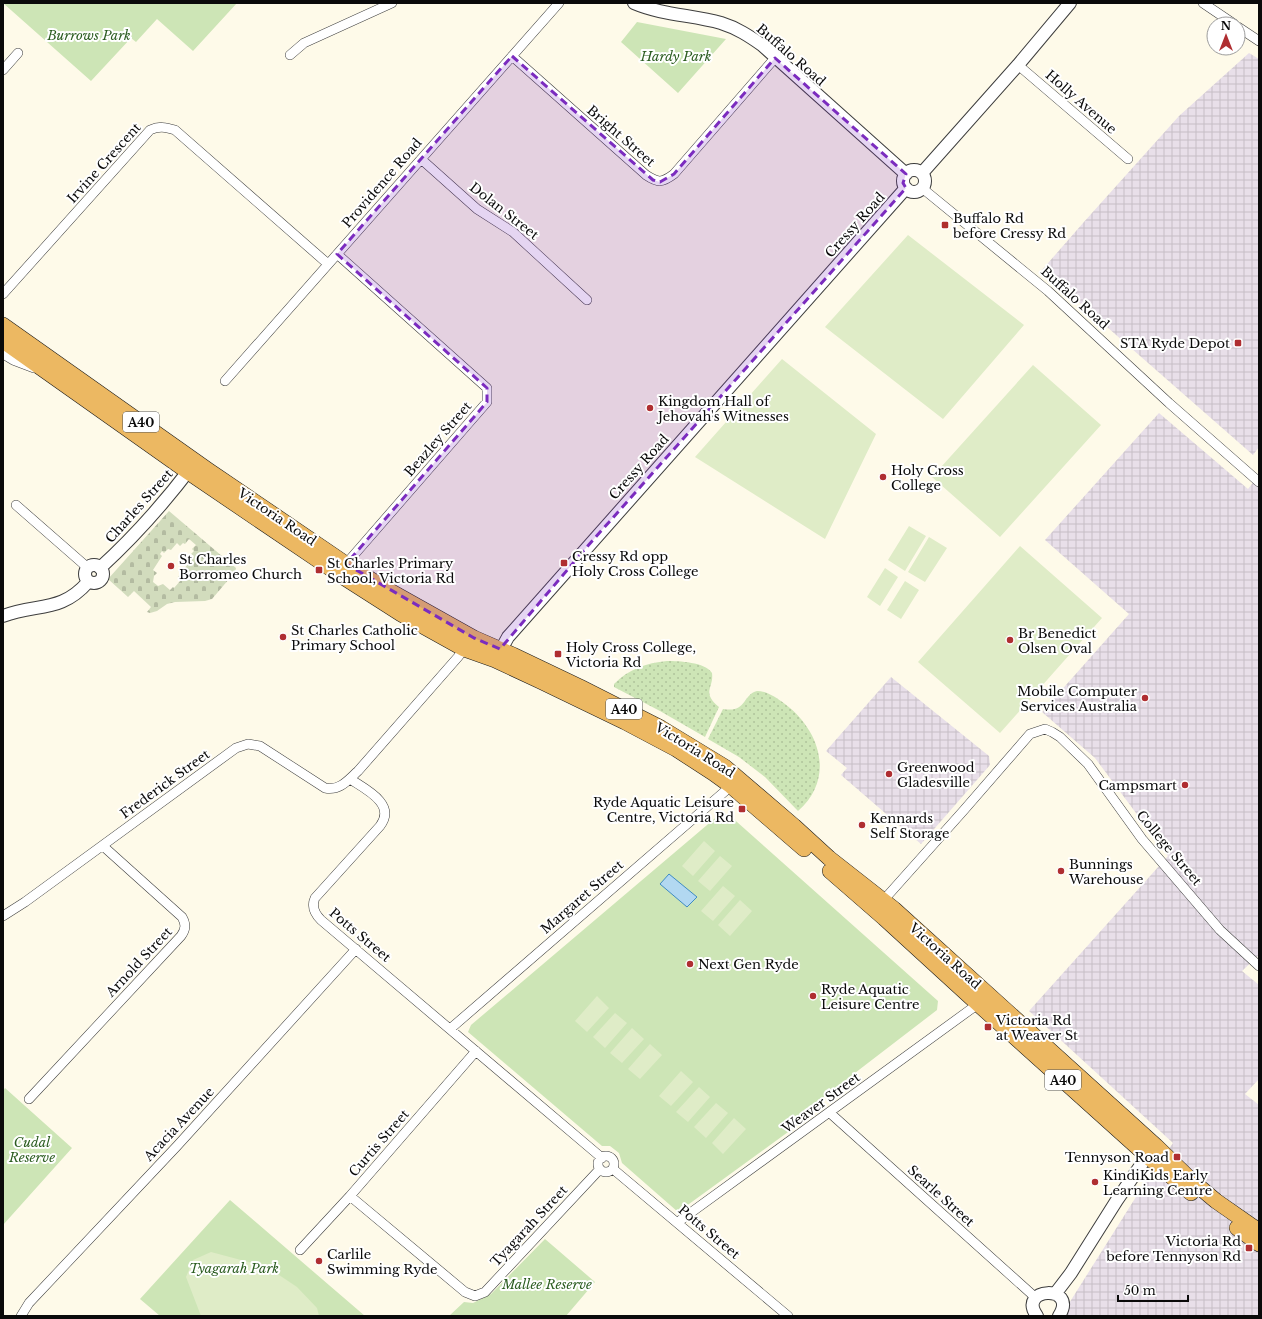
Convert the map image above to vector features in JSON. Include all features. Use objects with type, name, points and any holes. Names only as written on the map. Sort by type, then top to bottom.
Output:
[{"type":"highway","name":"Victoria Road","points":[[3,325],[192,467],[340,575],[401,614],[464,649],[498,655],[626,710],[661,728],[725,767],[794,826],[1151,1151],[1197,1197],[1259,1244]]},
{"type":"highway","name":"Victoria Road","points":[[3,341],[47,373],[192,467],[383,587],[474,638],[498,655],[656,738],[707,769],[731,786],[879,905],[978,1004],[1151,1151],[1191,1180],[1216,1201],[1259,1231]]},
{"type":"street","points":[[290,55],[304,43],[392,3]]},
{"type":"street","name":"Buffalo Road","points":[[634,3],[659,10],[722,23],[744,32],[762,45],[906,174]]},
{"type":"street","points":[[922,173],[1018,65],[1070,3]]},
{"type":"street","points":[[1203,3],[1222,16]]},
{"type":"street","name":"Providence Road","points":[[225,381],[512,56],[553,5]]},
{"type":"street","points":[[1246,32],[1259,41]]},
{"type":"street","points":[[3,70],[18,53]]},
{"type":"street","name":"Bright Street","points":[[512,56],[646,175],[653,180],[660,182],[674,174],[775,58]]},
{"type":"street","name":"Holly Avenue","points":[[1018,65],[1128,159]]},
{"type":"street","name":"Irvine Crescent","points":[[3,294],[150,130],[158,127],[167,127],[175,130],[328,264]]},
{"type":"street","name":"Dolan Street","points":[[421,160],[478,209],[513,232],[587,300]]},
{"type":"street","points":[[912,170],[922,173],[925,182],[922,188],[916,192],[912,192],[906,188],[903,183],[906,174],[912,170]]},
{"type":"street","name":"Cressy Road","points":[[498,655],[508,637],[580,554],[906,188]]},
{"type":"street","name":"Buffalo Road","points":[[922,188],[1048,291],[1169,403],[1259,482]]},
{"type":"street","name":"Beazley Street","points":[[337,254],[487,388],[487,402],[346,564]]},
{"type":"street","points":[[3,354],[13,360],[47,373]]},
{"type":"street","name":"Charles Street","points":[[94,568],[121,548],[192,467]]},
{"type":"street","points":[[3,616],[64,601],[80,591],[88,582],[93,583],[100,581],[103,576],[16,505]]},
{"type":"street","points":[[350,779],[464,649]]},
{"type":"street","name":"College Street","points":[[879,905],[1030,734],[1045,729],[1060,736],[1088,764],[1142,839],[1220,930],[1259,966]]},
{"type":"street","name":"Frederick Street","points":[[3,916],[26,902],[242,745],[254,744],[266,748],[325,788],[337,788],[350,779]]},
{"type":"street","name":"Potts Street","points":[[350,779],[380,800],[385,807],[384,819],[380,826],[315,898],[313,907],[318,917],[602,1158]]},
{"type":"street","name":"Margaret Street","points":[[450,1029],[731,786]]},
{"type":"street","name":"Arnold Street","points":[[29,1099],[181,936],[185,928],[182,917],[102,846]]},
{"type":"street","name":"Acacia Avenue","points":[[21,1316],[29,1303],[177,1146],[356,949]]},
{"type":"street","name":"Weaver Street","points":[[678,1222],[978,1004]]},
{"type":"street","name":"Curtis Street","points":[[300,1250],[350,1196],[476,1051]]},
{"type":"street","name":"Searle Street","points":[[830,1113],[1036,1298]]},
{"type":"street","points":[[1056,1294],[1151,1151]]},
{"type":"street","points":[[602,1158],[611,1158],[614,1162],[613,1168],[607,1172],[600,1169],[598,1163],[602,1158]]},
{"type":"street","name":"Potts Street","points":[[613,1168],[788,1316]]},
{"type":"street","name":"Tyagarah Street","points":[[350,1196],[464,1292],[475,1296],[485,1292],[600,1169]]},
{"type":"street","points":[[1037,1316],[1034,1313],[1033,1306],[1036,1298],[1042,1293],[1048,1292],[1056,1294],[1061,1300],[1062,1311],[1059,1316]]},
{"type":"highlighted area","points":[[512,56],[653,180],[660,182],[674,174],[775,58],[906,174],[903,183],[906,188],[586,548],[500,649],[474,638],[346,564],[487,402],[487,388],[337,254]]},
{"type":"shaded area","points":[[1249,53],[1259,59],[1259,447],[1253,455],[1042,270],[1179,116]]},
{"type":"shaded area","points":[[1159,413],[1248,489],[1259,475],[1259,955],[1242,971],[1259,985],[1259,1079],[1245,1094],[1259,1105],[1259,1316],[1061,1316],[1146,1181],[1173,1143],[1029,1011],[1168,856],[1095,758],[1042,712],[1129,614],[1045,540]]},
{"type":"shaded area","points":[[891,677],[989,756],[990,765],[921,844],[841,775],[847,768],[826,751]]},
{"type":"green space","name":"Burrows Park","points":[[3,3],[237,3],[193,51],[157,19],[136,42],[131,38],[91,81]]},
{"type":"green space","name":"Hardy Park","points":[[637,22],[726,39],[678,93],[621,42]]},
{"type":"green space","points":[[908,235],[1024,325],[943,419],[825,327]]},
{"type":"green space","points":[[782,359],[876,434],[825,539],[695,457]]},
{"type":"green space","points":[[1033,365],[1101,425],[1000,537],[932,477]]},
{"type":"green space","points":[[169,511],[236,568],[235,572],[212,599],[205,601],[175,602],[167,604],[157,611],[150,613],[147,612],[151,607],[134,591],[128,597],[108,579]],"holes":[[[189,539],[196,545],[192,549],[194,551],[191,554],[194,556],[178,577],[181,580],[174,588],[173,587],[170,590],[163,584],[158,586],[153,582],[154,576],[157,573],[153,570],[162,556],[160,554],[162,551],[164,553],[168,549],[171,550],[177,543],[180,546],[183,543],[185,544]]]},
{"type":"green space","points":[[909,526],[926,536],[905,571],[888,560]]},
{"type":"green space","points":[[929,537],[947,548],[925,582],[908,572]]},
{"type":"green space","name":"Br Benedict Olsen Oval","points":[[1020,546],[1102,618],[1000,733],[918,662]]},
{"type":"green space","points":[[885,568],[898,577],[880,606],[867,597]]},
{"type":"green space","points":[[905,581],[919,590],[901,619],[887,610]]},
{"type":"green space","points":[[667,661],[698,664],[709,669],[712,673],[709,694],[719,707],[705,737],[614,687],[614,684],[626,674],[638,668],[652,663]]},
{"type":"green space","points":[[761,691],[775,697],[785,704],[797,715],[815,741],[819,756],[820,770],[817,785],[810,798],[798,811],[765,777],[739,757],[708,739],[723,709],[731,710],[740,706],[752,693]]},
{"type":"green space","points":[[720,814],[728,814],[938,1001],[937,1010],[795,1119],[799,1124],[678,1212],[622,1163],[619,1153],[610,1146],[602,1146],[468,1032],[471,1025]]},
{"type":"green space","points":[[704,841],[715,851],[693,876],[682,866]]},
{"type":"green space","points":[[720,856],[732,866],[710,891],[698,881]]},
{"type":"green space","points":[[723,886],[735,896],[713,921],[701,911]]},
{"type":"green space","points":[[740,900],[752,911],[730,936],[718,925]]},
{"type":"green space","points":[[597,996],[609,1008],[587,1032],[575,1021]]},
{"type":"green space","points":[[615,1013],[627,1023],[605,1048],[593,1037]]},
{"type":"green space","points":[[632,1028],[644,1039],[622,1063],[610,1053]]},
{"type":"green space","points":[[650,1044],[662,1055],[640,1079],[628,1069]]},
{"type":"green space","points":[[681,1071],[693,1082],[671,1106],[659,1096]]},
{"type":"green space","points":[[699,1087],[710,1097],[688,1122],[676,1112]]},
{"type":"green space","name":"Cudal Reserve","points":[[5,1088],[72,1148],[3,1225],[3,1091]]},
{"type":"green space","points":[[716,1103],[728,1113],[706,1138],[694,1127]]},
{"type":"green space","points":[[734,1118],[746,1129],[723,1154],[712,1143]]},
{"type":"green space","name":"Tyagarah Park","points":[[230,1200],[365,1316],[160,1316],[140,1299]]},
{"type":"green space","name":"Mallee Reserve","points":[[545,1239],[595,1282],[566,1316],[449,1316],[464,1302],[473,1303],[491,1294]]},
{"type":"green space","points":[[211,1252],[267,1267],[297,1287],[317,1308],[319,1316],[201,1316],[186,1277],[193,1260]]},
{"type":"water","points":[[669,874],[697,897],[687,907],[660,884]]},
{"type":"place","name":"Buffalo Rd before Cressy Rd","points":[[945,225]]},
{"type":"place","name":"STA Ryde Depot","points":[[1238,343]]},
{"type":"place","name":"Kingdom Hall of Jehovah's Witnesses","points":[[650,408]]},
{"type":"place","name":"Holy Cross College","points":[[883,477]]},
{"type":"place","name":"Cressy Rd opp Holy Cross College","points":[[564,563]]},
{"type":"place","name":"St Charles Borromeo Church","points":[[171,566]]},
{"type":"place","name":"St Charles Primary School, Victoria Rd","points":[[319,570]]},
{"type":"place","name":"St Charles Catholic Primary School","points":[[283,637]]},
{"type":"place","name":"Br Benedict Olsen Oval","points":[[1010,640]]},
{"type":"place","name":"Holy Cross College, Victoria Rd","points":[[558,654]]},
{"type":"place","name":"Mobile Computer Services Australia","points":[[1145,698]]},
{"type":"place","name":"Greenwood Gladesville","points":[[889,774]]},
{"type":"place","name":"Campsmart","points":[[1185,785]]},
{"type":"place","name":"Ryde Aquatic Leisure Centre, Victoria Rd","points":[[742,809]]},
{"type":"place","name":"Kennards Self Storage","points":[[862,825]]},
{"type":"place","name":"Bunnings Warehouse","points":[[1061,871]]},
{"type":"place","name":"Next Gen Ryde","points":[[690,964]]},
{"type":"place","name":"Ryde Aquatic Leisure Centre","points":[[813,996]]},
{"type":"place","name":"Victoria Rd at Weaver St","points":[[988,1027]]},
{"type":"place","name":"Tennyson Road","points":[[1177,1157]]},
{"type":"place","name":"KindiKids Early Learning Centre","points":[[1095,1182]]},
{"type":"place","name":"Victoria Rd before Tennyson Rd","points":[[1249,1248]]},
{"type":"place","name":"Carlile Swimming Ryde","points":[[319,1261]]}]
